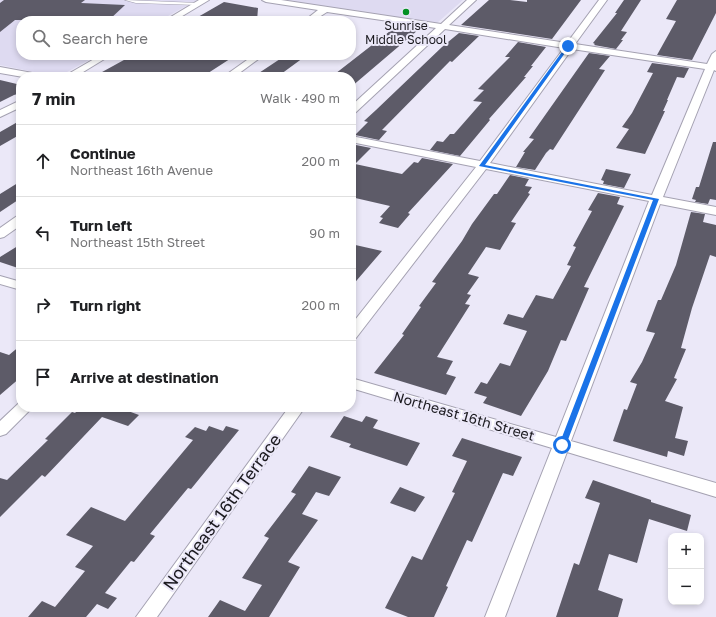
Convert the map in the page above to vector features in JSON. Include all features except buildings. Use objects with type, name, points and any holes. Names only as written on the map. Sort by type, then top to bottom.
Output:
[{"type":"street","points":[[266,0],[713,68]]},
{"type":"street","points":[[356,106],[472,0]]},
{"type":"street","points":[[356,329],[482,166],[603,0]]},
{"type":"street","points":[[176,16],[198,2]]},
{"type":"street","points":[[316,16],[326,9]]},
{"type":"street","points":[[495,617],[656,199],[713,68],[716,54]]},
{"type":"street","points":[[77,72],[98,60]]},
{"type":"street","points":[[235,72],[253,60]]},
{"type":"street","points":[[0,70],[16,73]]},
{"type":"street","points":[[0,114],[16,106]]},
{"type":"street","points":[[356,140],[716,211]]},
{"type":"street","points":[[0,234],[16,223]]},
{"type":"street","points":[[0,280],[16,285]]},
{"type":"street","name":"Northeast 16th Street","points":[[356,384],[716,490]]},
{"type":"street","points":[[0,430],[20,412]]},
{"type":"street","name":"Northeast 16th Terrace","points":[[146,617],[294,412]]},
{"type":"lane","points":[[127,0],[165,3],[198,2]]},
{"type":"lane","points":[[185,0],[198,2]]},
{"type":"shaded area","points":[[0,0],[197,0],[168,16],[16,16],[16,60],[89,60],[67,72],[34,72],[0,65]]},
{"type":"shaded area","name":"Sunrise Middle School","points":[[283,0],[463,0],[437,23]]},
{"type":"place","name":"Sunrise Middle School","points":[[406,12]]},
{"type":"route","points":[[562,445],[656,199],[482,166],[568,46]]}]
